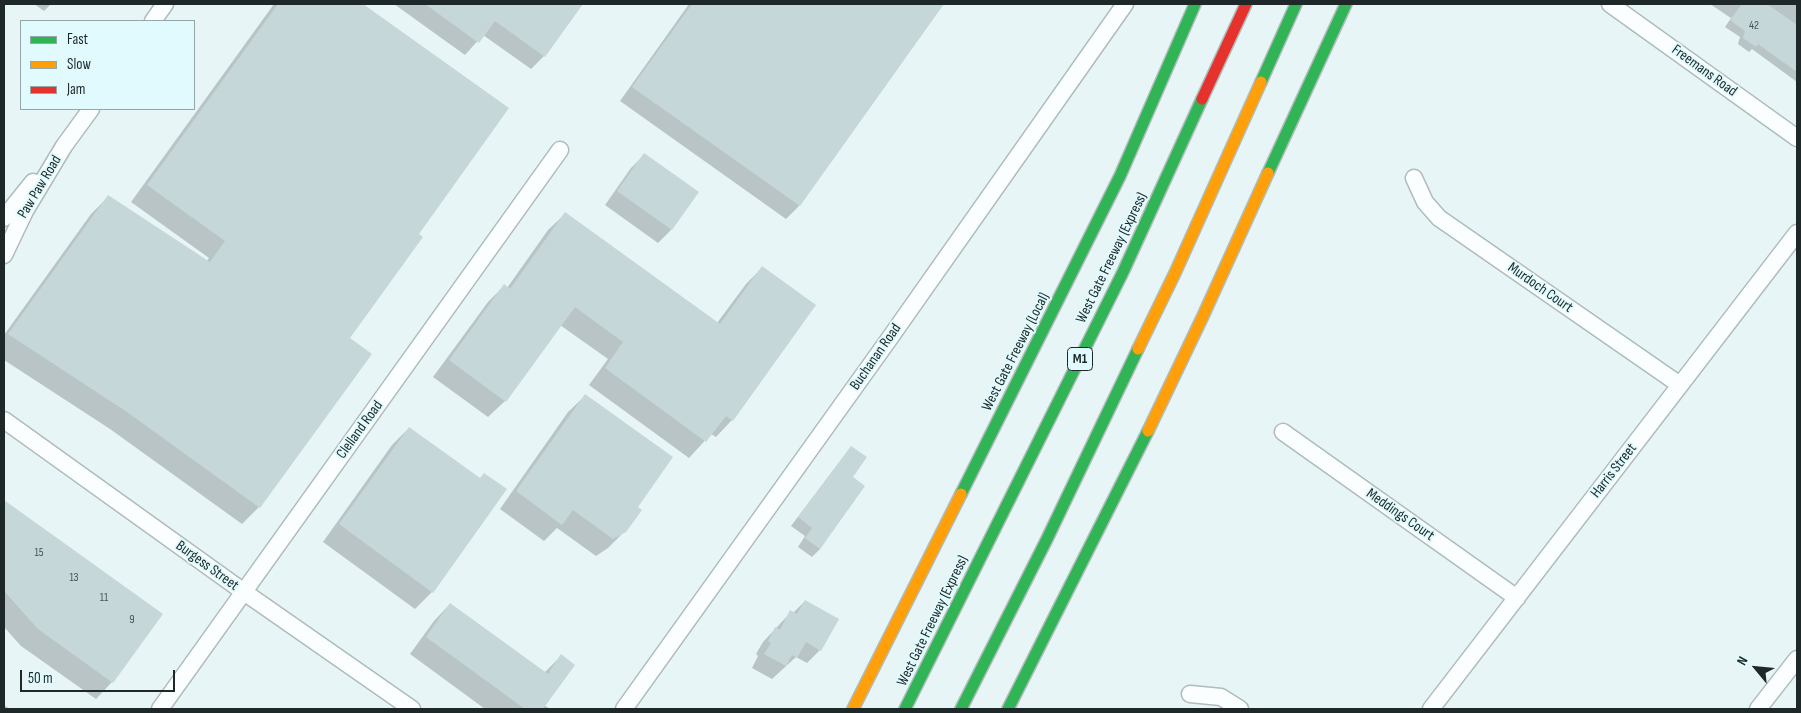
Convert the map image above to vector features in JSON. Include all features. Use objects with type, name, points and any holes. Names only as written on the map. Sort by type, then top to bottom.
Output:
[{"type":"highway","name":"West Gate Freeway (Local)","points":[[853,709],[1120,176],[1195,4]]},
{"type":"highway","name":"West Gate Freeway (Express)","points":[[905,709],[1123,272],[1246,4]]},
{"type":"highway","points":[[962,709],[1043,548],[1175,273],[1296,4]]},
{"type":"highway","points":[[1008,709],[1126,476],[1199,325],[1346,4]]},
{"type":"highway","points":[[922,547],[1060,297]]},
{"type":"street","points":[[154,20],[165,4]]},
{"type":"street","name":"Buchanan Road","points":[[624,709],[1125,4]]},
{"type":"street","name":"Freemans Road","points":[[1610,4],[1797,138]]},
{"type":"street","name":"Paw Paw Road","points":[[4,218],[64,146],[90,110]]},
{"type":"street","name":"Paw Paw Road","points":[[4,255],[25,211],[64,146]]},
{"type":"street","name":"Clelland Road","points":[[160,709],[560,150]]},
{"type":"street","name":"Murdoch Court","points":[[1414,178],[1425,202],[1439,218],[1680,385]]},
{"type":"street","name":"Harris Street","points":[[1431,709],[1797,233]]},
{"type":"street","name":"Burgess Street","points":[[4,420],[244,592],[412,709]]},
{"type":"street","name":"Meddings Court","points":[[1284,432],[1516,598]]},
{"type":"street","points":[[1758,709],[1797,659]]},
{"type":"street","points":[[1190,694],[1221,697],[1240,709]]},
{"type":"building","points":[[278,4],[363,4],[509,108],[419,234],[423,237],[350,338],[372,354],[260,508],[127,412],[8,334],[108,195],[210,262],[225,241],[147,185]]},
{"type":"building","points":[[425,4],[583,4],[545,57],[495,21],[479,43]]},
{"type":"building","points":[[692,4],[944,4],[800,206],[632,87]]},
{"type":"building","points":[[1742,4],[1767,4],[1797,25],[1797,72],[1758,44],[1756,47],[1743,38],[1745,31],[1730,20]]},
{"type":"building","points":[[644,153],[699,192],[672,230],[617,191]]},
{"type":"building","points":[[565,212],[720,324],[762,266],[816,305],[733,421],[726,416],[706,442],[605,368],[623,342],[575,307],[506,402],[449,360],[504,284],[510,289]]},
{"type":"building","points":[[585,394],[673,457],[638,507],[642,510],[626,532],[613,539],[573,510],[562,525],[516,491]]},
{"type":"building","points":[[409,427],[480,478],[484,473],[507,489],[433,593],[339,524]]},
{"type":"building","points":[[851,446],[867,457],[853,477],[865,486],[820,549],[805,538],[812,528],[798,517]]},
{"type":"building","points":[[4,500],[163,614],[113,683],[38,629],[4,591]]},
{"type":"building","points":[[805,600],[839,619],[821,651],[806,642],[797,658],[792,655],[786,666],[764,654],[771,643],[768,641],[775,627],[780,630],[790,610],[797,614]]},
{"type":"building","points":[[450,603],[548,674],[561,654],[575,665],[543,709],[525,709],[426,637]]},
{"type":"traffic: fast","points":[[961,494],[1120,176],[1195,4]]},
{"type":"traffic: fast","points":[[1261,82],[1296,4]]},
{"type":"traffic: fast","points":[[1268,173],[1346,4]]},
{"type":"traffic: fast","points":[[905,709],[1123,272],[1202,99]]},
{"type":"traffic: fast","points":[[961,709],[1047,539],[1138,349]]},
{"type":"traffic: fast","points":[[1008,709],[1148,431]]},
{"type":"traffic: slow","points":[[1138,349],[1175,273],[1261,82]]},
{"type":"traffic: slow","points":[[1148,431],[1268,173]]},
{"type":"traffic: slow","points":[[853,709],[961,494]]},
{"type":"traffic: jam","points":[[1202,99],[1246,4]]}]
